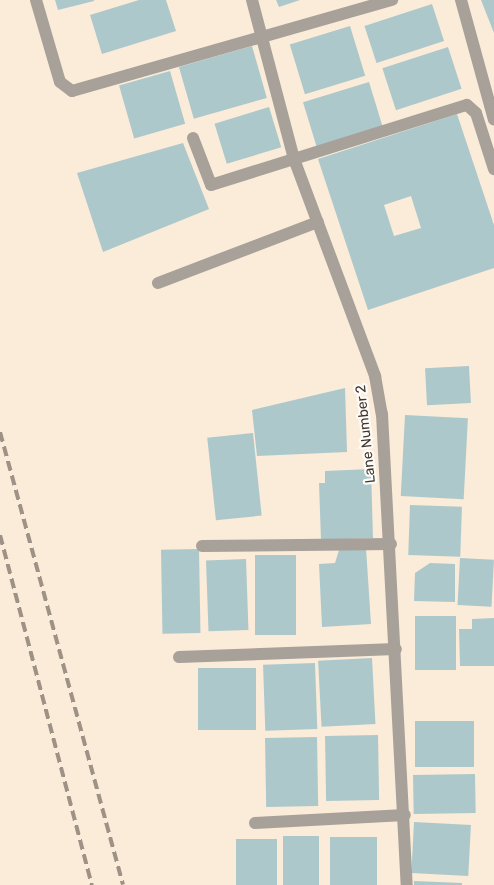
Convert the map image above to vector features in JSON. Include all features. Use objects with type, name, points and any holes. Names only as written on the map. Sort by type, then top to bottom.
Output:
[{"type":"street","points":[[36,0],[60,82],[72,91],[262,34],[392,0]]},
{"type":"street","name":"Lane Number 2","points":[[252,0],[294,159],[375,376],[391,544],[408,885]]},
{"type":"street","points":[[461,0],[494,120]]},
{"type":"street","points":[[193,138],[211,185],[467,104],[476,113],[494,169]]},
{"type":"street","points":[[158,283],[318,222]]},
{"type":"street","points":[[202,546],[391,544]]},
{"type":"street","points":[[180,658],[396,649]]},
{"type":"street","points":[[255,823],[405,815]]},
{"type":"building","points":[[55,0],[94,0],[94,1],[58,10]]},
{"type":"building","points":[[139,0],[166,0],[176,31],[102,54],[90,15]]},
{"type":"building","points":[[276,0],[300,0],[279,7]]},
{"type":"building","points":[[481,0],[494,0],[494,33]]},
{"type":"building","points":[[432,4],[444,41],[377,63],[364,26]]},
{"type":"building","points":[[350,26],[365,76],[305,94],[290,44]]},
{"type":"building","points":[[252,46],[267,98],[194,119],[179,67]]},
{"type":"building","points":[[448,47],[462,89],[396,110],[382,68]]},
{"type":"building","points":[[170,71],[185,124],[134,138],[119,86]]},
{"type":"building","points":[[369,82],[383,127],[317,147],[303,102]]},
{"type":"building","points":[[269,107],[281,147],[227,164],[214,124]]},
{"type":"building","points":[[457,114],[494,225],[494,268],[368,310],[318,159]],"holes":[[[411,196],[421,228],[394,236],[384,205]]]},
{"type":"building","points":[[183,143],[209,209],[103,252],[77,173]]},
{"type":"building","points":[[469,366],[471,403],[427,405],[425,368]]},
{"type":"building","points":[[345,388],[347,452],[257,456],[252,410]]},
{"type":"building","points":[[405,415],[468,418],[464,499],[401,496]]},
{"type":"building","points":[[253,433],[262,516],[216,520],[207,438]]},
{"type":"building","points":[[371,469],[373,538],[321,540],[319,483],[325,483],[325,471]]},
{"type":"building","points":[[410,505],[462,507],[460,557],[408,555]]},
{"type":"building","points":[[366,548],[371,624],[322,627],[319,564],[335,563],[339,550]]},
{"type":"building","points":[[199,549],[200,633],[162,634],[161,550]]},
{"type":"building","points":[[255,555],[296,555],[296,635],[255,635]]},
{"type":"building","points":[[460,558],[494,560],[491,607],[458,605]]},
{"type":"building","points":[[246,559],[248,630],[209,631],[206,560]]},
{"type":"building","points":[[430,563],[455,564],[455,602],[414,601],[415,573]]},
{"type":"building","points":[[415,616],[456,616],[456,670],[415,670]]},
{"type":"building","points":[[494,618],[494,666],[460,666],[459,629],[472,629],[472,619]]},
{"type":"building","points":[[372,658],[375,724],[322,727],[318,661]]},
{"type":"building","points":[[315,663],[317,729],[265,731],[263,665]]},
{"type":"building","points":[[198,668],[256,668],[256,730],[198,730]]},
{"type":"building","points":[[415,721],[474,721],[474,767],[415,767]]},
{"type":"building","points":[[378,735],[379,800],[326,801],[325,736]]},
{"type":"building","points":[[317,737],[318,806],[266,807],[265,738]]},
{"type":"building","points":[[475,774],[476,813],[414,814],[413,775]]},
{"type":"building","points":[[414,822],[471,825],[468,876],[411,873]]},
{"type":"building","points":[[283,836],[319,836],[319,885],[283,885]]},
{"type":"building","points":[[330,837],[377,837],[377,885],[330,885]]},
{"type":"building","points":[[236,839],[277,839],[277,885],[236,885]]},
{"type":"building","points":[[414,881],[462,883],[462,885],[414,885]]},
{"type":"railway","points":[[0,432],[123,885]]},
{"type":"railway","points":[[0,535],[92,885]]}]
